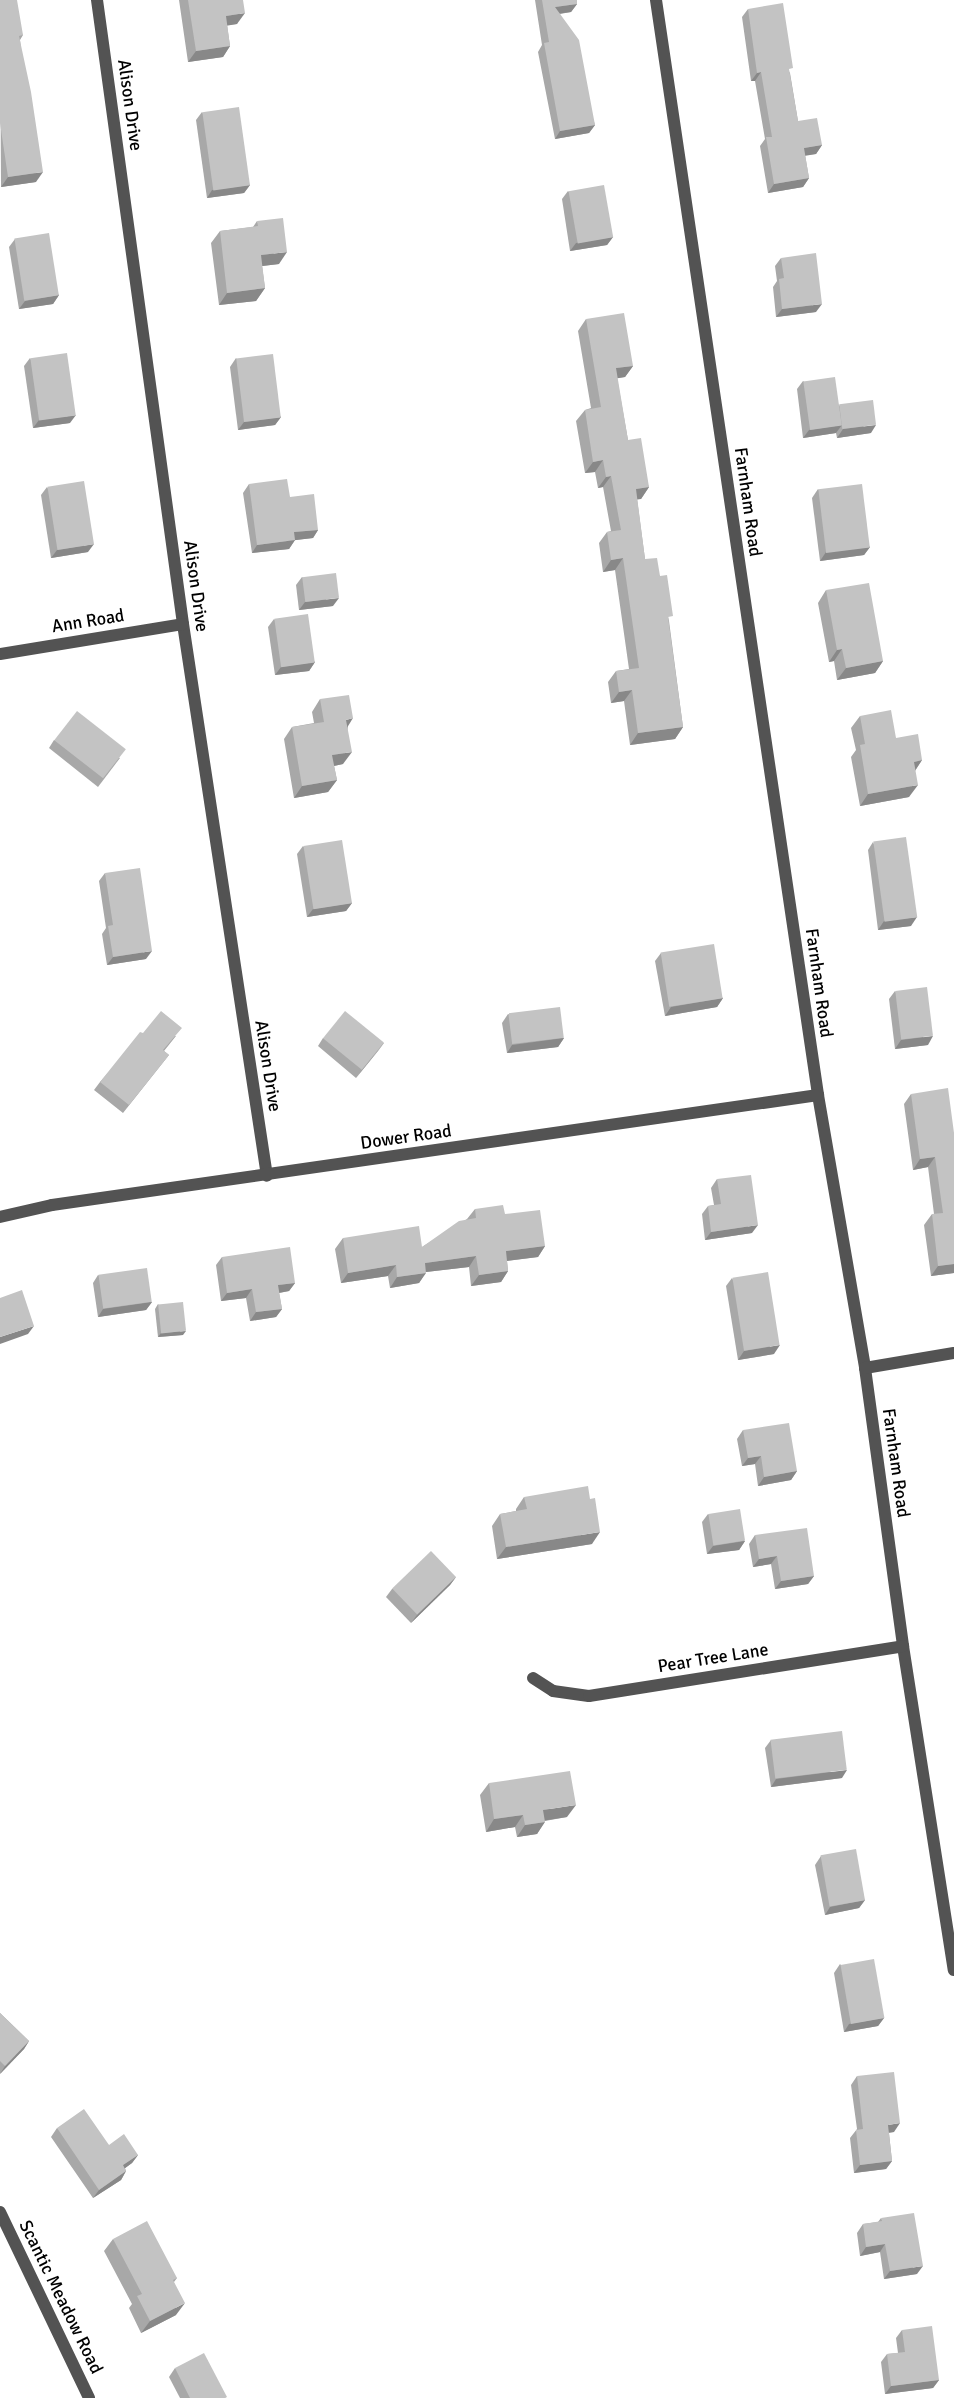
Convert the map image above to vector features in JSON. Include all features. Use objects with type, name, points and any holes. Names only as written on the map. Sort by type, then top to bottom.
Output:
[{"type":"street","name":"Alison Drive","points":[[97,0],[183,624],[267,1176]]},
{"type":"street","name":"Farnham Road","points":[[656,0],[818,1095],[865,1368],[903,1646],[954,1970]]},
{"type":"street","name":"Ann Road","points":[[0,654],[183,624]]},
{"type":"street","name":"Dower Road","points":[[0,1218],[52,1205],[267,1176],[818,1095]]},
{"type":"street","points":[[865,1368],[954,1353]]},
{"type":"street","name":"Pear Tree Lane","points":[[532,1678],[553,1691],[590,1696],[903,1646]]},
{"type":"street","name":"Scantic Meadow Road","points":[[0,2212],[89,2398]]},
{"type":"building","points":[[0,0],[17,0],[23,35],[19,36],[31,92],[43,172],[8,177],[0,123]]},
{"type":"building","points":[[188,0],[243,0],[245,13],[226,16],[230,46],[196,51]]},
{"type":"building","points":[[542,0],[577,0],[577,4],[555,7],[579,40],[595,125],[560,131],[544,43],[549,42]]},
{"type":"building","points":[[783,3],[793,68],[789,69],[798,121],[817,118],[822,145],[804,148],[809,178],[774,184],[766,137],[772,137],[761,72],[757,73],[748,9]]},
{"type":"building","points":[[239,107],[250,185],[213,190],[202,112]]},
{"type":"building","points":[[604,185],[613,237],[578,243],[569,191]]},
{"type":"building","points":[[283,218],[287,252],[261,255],[265,288],[227,293],[220,231],[258,226],[257,221]]},
{"type":"building","points":[[49,233],[59,295],[24,301],[14,238]]},
{"type":"building","points":[[816,253],[822,304],[782,309],[779,279],[784,278],[781,258]]},
{"type":"building","points":[[624,313],[633,366],[616,368],[628,440],[641,438],[649,487],[636,489],[645,559],[657,558],[660,576],[667,575],[673,616],[668,617],[683,727],[638,733],[632,690],[619,692],[616,671],[639,668],[623,558],[611,560],[607,532],[621,530],[611,476],[606,477],[603,460],[593,462],[585,410],[601,407],[586,319]]},
{"type":"building","points":[[67,353],[76,415],[39,421],[30,358]]},
{"type":"building","points":[[273,354],[281,418],[244,422],[236,359]]},
{"type":"building","points":[[835,377],[842,426],[810,430],[803,381]]},
{"type":"building","points":[[873,400],[876,425],[842,429],[839,404]]},
{"type":"building","points":[[287,479],[290,497],[314,494],[318,530],[294,532],[295,540],[257,545],[249,484]]},
{"type":"building","points":[[84,481],[94,544],[57,550],[47,487]]},
{"type":"building","points":[[862,484],[870,548],[826,553],[818,489]]},
{"type":"building","points":[[336,573],[339,598],[305,602],[302,577]]},
{"type":"building","points":[[869,583],[883,661],[846,668],[842,649],[837,650],[826,590]]},
{"type":"building","points":[[308,614],[315,663],[281,667],[274,619]]},
{"type":"building","points":[[349,695],[353,718],[346,720],[352,752],[332,755],[337,780],[302,786],[292,727],[324,722],[320,699]]},
{"type":"building","points":[[891,710],[896,738],[918,734],[922,760],[914,762],[918,785],[868,794],[860,745],[865,744],[860,716]]},
{"type":"building","points":[[77,711],[126,749],[103,778],[54,740]]},
{"type":"building","points":[[906,837],[917,917],[885,922],[873,842]]},
{"type":"building","points":[[342,840],[352,903],[313,909],[303,846]]},
{"type":"building","points":[[140,868],[152,951],[113,957],[108,926],[113,925],[105,873]]},
{"type":"building","points":[[714,944],[723,998],[669,1007],[661,952]]},
{"type":"building","points":[[927,987],[933,1036],[901,1040],[895,991]]},
{"type":"building","points":[[560,1007],[564,1038],[512,1044],[508,1013]]},
{"type":"building","points":[[161,1011],[182,1028],[163,1050],[169,1055],[129,1105],[100,1082],[140,1032],[143,1033]]},
{"type":"building","points":[[345,1011],[384,1042],[362,1070],[323,1038]]},
{"type":"building","points":[[948,1088],[954,1133],[954,1264],[938,1266],[932,1214],[943,1213],[935,1157],[920,1159],[911,1094]]},
{"type":"building","points":[[751,1175],[758,1225],[711,1232],[708,1206],[721,1204],[717,1179]]},
{"type":"building","points":[[503,1205],[505,1214],[540,1210],[545,1246],[506,1251],[508,1271],[479,1275],[476,1256],[425,1263],[426,1273],[397,1277],[396,1265],[348,1273],[343,1238],[419,1226],[422,1247],[459,1221],[476,1218],[475,1209]]},
{"type":"building","points":[[290,1247],[295,1283],[278,1285],[282,1309],[256,1312],[252,1289],[227,1293],[222,1257]]},
{"type":"building","points":[[147,1268],[152,1302],[103,1308],[98,1275]]},
{"type":"building","points":[[768,1272],[780,1345],[744,1351],[732,1278]]},
{"type":"building","points":[[22,1290],[34,1326],[0,1337],[0,1298]]},
{"type":"building","points":[[183,1302],[186,1331],[161,1333],[158,1305]]},
{"type":"building","points":[[789,1423],[797,1471],[764,1477],[761,1456],[748,1458],[743,1430]]},
{"type":"building","points":[[588,1486],[590,1499],[595,1498],[600,1532],[506,1547],[500,1514],[527,1509],[524,1497]]},
{"type":"building","points":[[740,1509],[745,1541],[713,1546],[708,1514]]},
{"type":"building","points":[[807,1528],[814,1576],[781,1581],[777,1556],[759,1559],[755,1535]]},
{"type":"building","points":[[431,1551],[456,1577],[417,1614],[392,1589]]},
{"type":"building","points":[[842,1731],[847,1770],[775,1778],[771,1740]]},
{"type":"building","points":[[570,1771],[576,1805],[543,1810],[545,1822],[525,1825],[523,1815],[494,1819],[489,1783]]},
{"type":"building","points":[[856,1849],[865,1900],[830,1906],[821,1855]]},
{"type":"building","points":[[874,1959],[884,2018],[851,2024],[841,1965]]},
{"type":"building","points":[[0,2013],[29,2041],[5,2066],[0,2061]]},
{"type":"building","points":[[894,2072],[900,2123],[888,2125],[892,2161],[860,2165],[856,2130],[863,2129],[857,2076]]},
{"type":"building","points":[[84,2109],[109,2145],[124,2134],[138,2155],[123,2165],[126,2171],[99,2190],[57,2128]]},
{"type":"building","points":[[914,2213],[923,2266],[890,2271],[885,2244],[866,2247],[863,2224],[882,2221],[881,2218]]},
{"type":"building","points":[[147,2221],[177,2278],[173,2280],[185,2303],[150,2321],[137,2296],[142,2294],[113,2239]]},
{"type":"building","points":[[932,2326],[939,2380],[891,2386],[887,2354],[905,2352],[902,2330]]},
{"type":"building","points":[[204,2353],[227,2397],[225,2398],[190,2398],[175,2368]]}]
